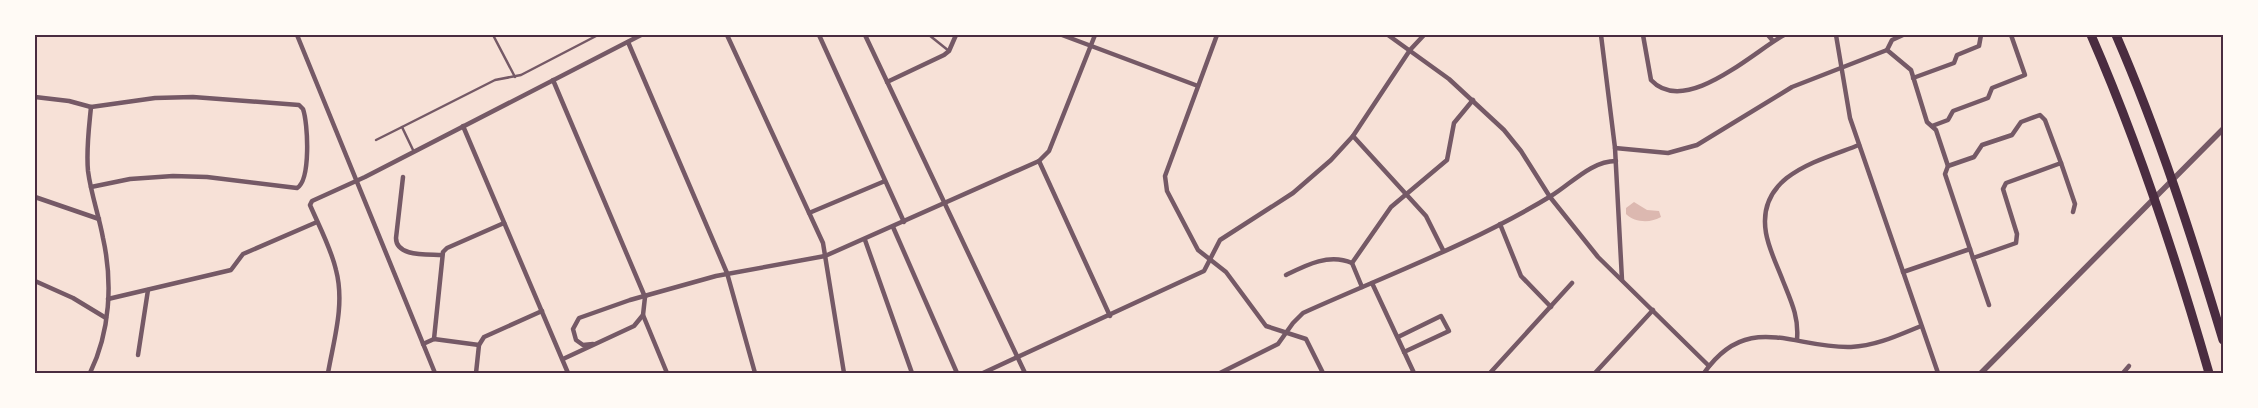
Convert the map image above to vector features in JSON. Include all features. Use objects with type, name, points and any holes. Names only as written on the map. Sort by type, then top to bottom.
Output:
[{"type":"highway","points":[[2091,35],[2133,139],[2174,256],[2209,373]]},
{"type":"highway","points":[[2116,35],[2150,120],[2192,236],[2223,340]]},
{"type":"street","points":[[297,35],[435,373]]},
{"type":"street","points":[[328,373],[340,306],[340,289],[336,269],[310,205],[312,201],[414,152],[641,35]]},
{"type":"street","points":[[728,35],[823,244],[844,373]]},
{"type":"street","points":[[819,35],[904,222]]},
{"type":"street","points":[[865,35],[1025,373]]},
{"type":"street","points":[[887,82],[949,51],[956,35]]},
{"type":"street","points":[[1062,35],[1198,86]]},
{"type":"street","points":[[593,344],[583,345],[576,340],[573,329],[579,318],[727,274],[826,256],[1039,161],[1049,152],[1095,35]]},
{"type":"street","points":[[1217,35],[1165,176],[1167,190],[1192,243],[1226,272],[1266,326],[1306,339],[1324,373]]},
{"type":"street","points":[[1388,35],[1473,100],[1504,130],[1521,151],[1550,197],[1598,257],[1709,366]]},
{"type":"street","points":[[984,373],[1018,359],[1204,271],[1209,258],[1220,240],[1293,193],[1330,160],[1353,136],[1410,50],[1424,35]]},
{"type":"street","points":[[1601,35],[1615,148],[1622,280]]},
{"type":"street","points":[[1643,35],[1651,80],[1660,87],[1684,91],[1711,82],[1784,35]]},
{"type":"street","points":[[1768,35],[1773,41]]},
{"type":"street","points":[[1836,35],[1850,118],[1938,373]]},
{"type":"street","points":[[1615,148],[1668,154],[1697,145],[1792,87],[1841,66],[1887,50],[1892,40],[1903,35]]},
{"type":"street","points":[[1913,78],[1954,63],[1957,55],[1979,46],[1981,35]]},
{"type":"street","points":[[1932,126],[1948,120],[1953,111],[1988,98],[1992,88],[2025,75],[2011,35]]},
{"type":"street","points":[[628,42],[727,274],[755,373]]},
{"type":"street","points":[[1887,50],[1911,70],[1927,122],[1932,126],[1948,166],[1945,174],[1989,305]]},
{"type":"street","points":[[553,80],[645,297],[643,315],[667,373]]},
{"type":"street","points":[[35,96],[69,101],[92,107],[155,98],[193,97],[299,106],[305,113],[307,140],[302,181],[299,187],[294,189],[207,177],[182,176],[135,178],[91,187]]},
{"type":"street","points":[[1352,263],[1391,207],[1406,192],[1447,160],[1454,124],[1473,100]]},
{"type":"street","points":[[90,373],[102,340],[108,299],[108,267],[91,187],[87,156],[92,107]]},
{"type":"street","points":[[1948,166],[1974,157],[1982,145],[2012,134],[2020,122],[2040,115],[2046,120],[2075,204],[2073,212]]},
{"type":"street","points":[[463,126],[568,373]]},
{"type":"street","points":[[1981,373],[2223,129]]},
{"type":"street","points":[[1353,136],[1406,192],[1430,222],[1443,250]]},
{"type":"street","points":[[1798,340],[1798,318],[1768,242],[1766,219],[1769,203],[1780,184],[1796,170],[1859,145]]},
{"type":"street","points":[[1039,161],[1110,316]]},
{"type":"street","points":[[1220,373],[1268,351],[1278,344],[1303,313],[1500,224],[1550,197],[1600,163],[1616,161]]},
{"type":"street","points":[[1973,258],[2016,243],[2017,234],[2004,189],[2006,182],[2061,163]]},
{"type":"street","points":[[403,177],[396,238],[398,246],[403,251],[442,255]]},
{"type":"street","points":[[809,213],[886,181]]},
{"type":"street","points":[[35,198],[99,219]]},
{"type":"street","points":[[108,299],[231,270],[243,254],[317,222]]},
{"type":"street","points":[[434,339],[442,255],[447,248],[504,223]]},
{"type":"street","points":[[1500,224],[1521,276],[1552,307]]},
{"type":"street","points":[[893,227],[957,373]]},
{"type":"street","points":[[865,240],[912,373]]},
{"type":"street","points":[[1903,272],[1970,249]]},
{"type":"street","points":[[1286,275],[1318,260],[1344,260],[1352,263],[1362,287]]},
{"type":"street","points":[[35,282],[68,296],[106,318]]},
{"type":"street","points":[[1372,283],[1414,373]]},
{"type":"street","points":[[1490,373],[1572,283]]},
{"type":"street","points":[[138,355],[148,290]]},
{"type":"street","points":[[1595,373],[1652,310]]},
{"type":"street","points":[[476,373],[480,345],[484,337],[542,311]]},
{"type":"street","points":[[562,360],[634,326],[643,315]]},
{"type":"street","points":[[1398,337],[1441,316],[1449,331],[1404,352]]},
{"type":"street","points":[[1704,373],[1726,351],[1747,339],[1766,336],[1853,347],[1872,344],[1921,326]]},
{"type":"street","points":[[423,344],[434,339],[480,345]]},
{"type":"street","points":[[2123,373],[2129,366]]},
{"type":"lane","points":[[493,35],[514,77]]},
{"type":"lane","points":[[376,140],[495,80],[514,77],[598,35]]},
{"type":"lane","points":[[929,35],[949,51]]},
{"type":"lane","points":[[402,128],[414,152]]},
{"type":"shaded area","points":[[1634,202],[1647,210],[1659,211],[1661,217],[1643,221],[1630,217],[1626,214],[1626,208]]}]
